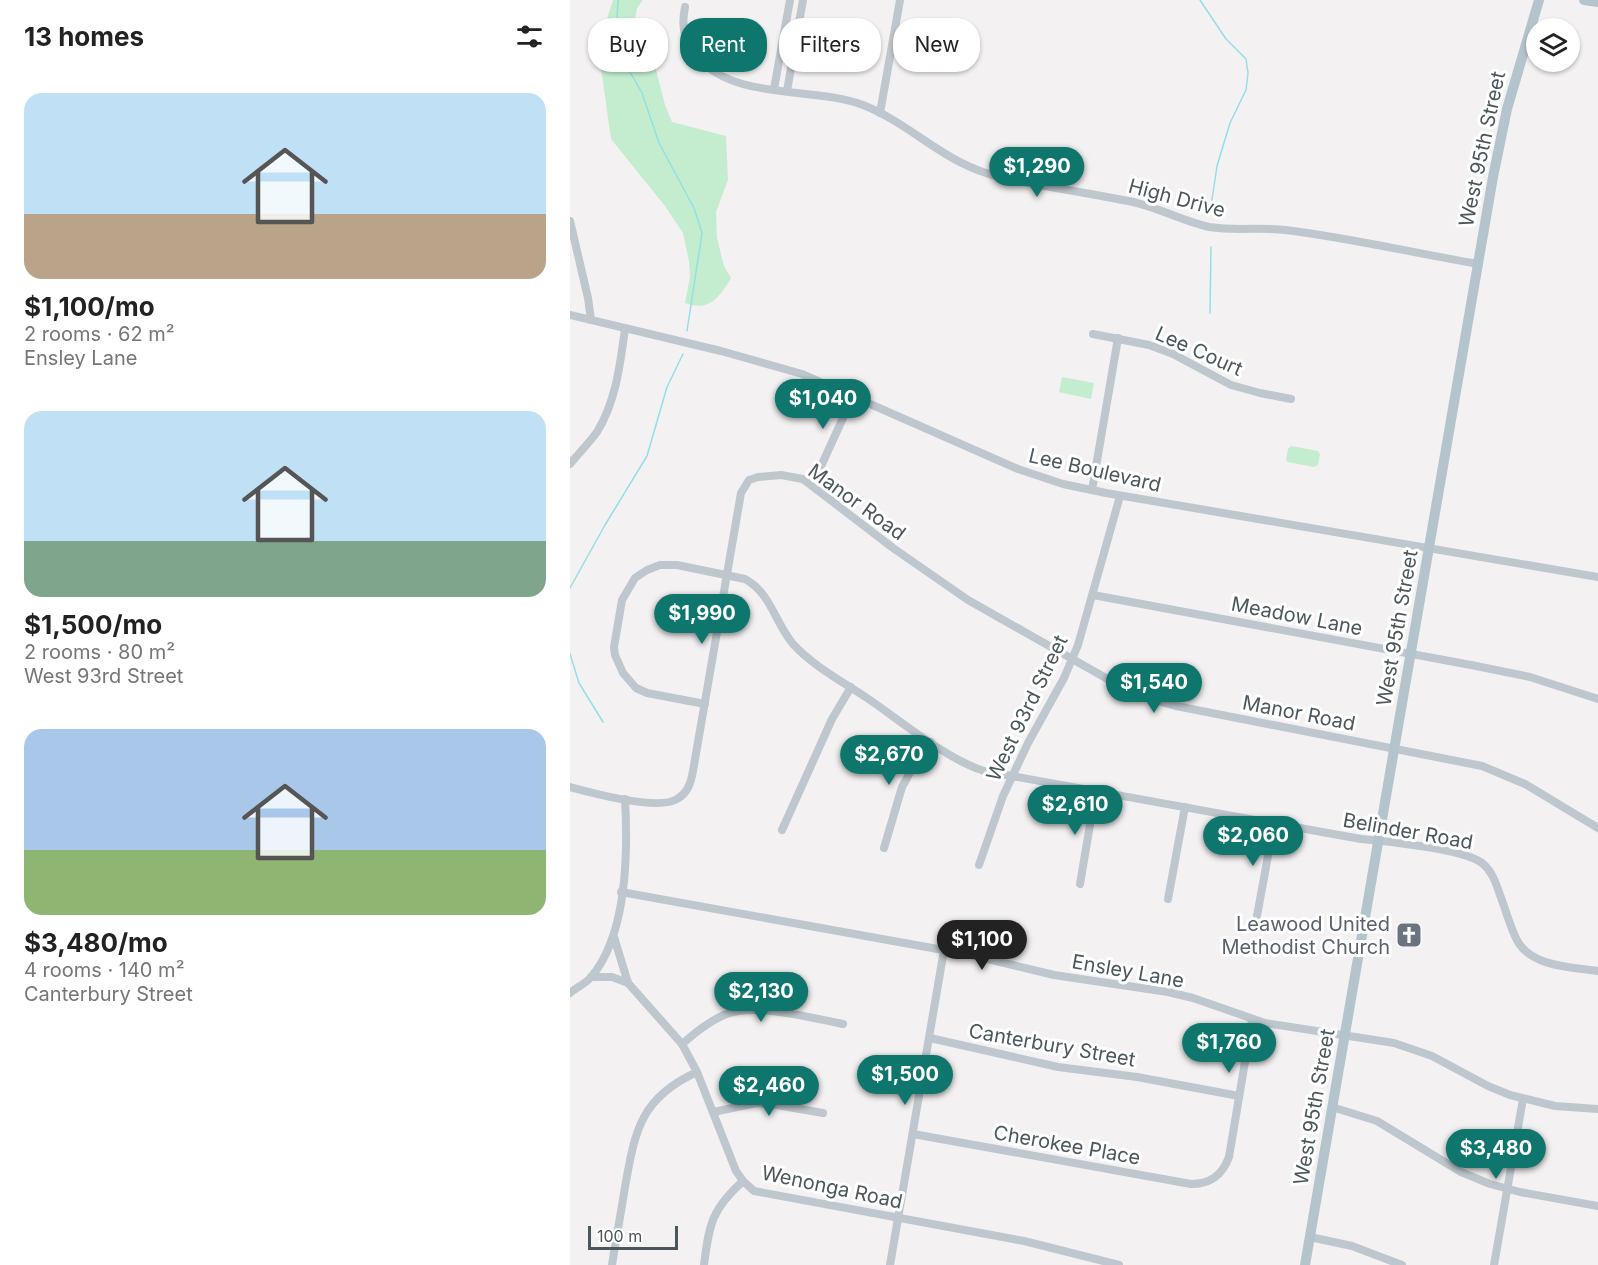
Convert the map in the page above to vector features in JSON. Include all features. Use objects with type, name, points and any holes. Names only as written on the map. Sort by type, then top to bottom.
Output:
[{"type":"main road","name":"West 95th Street","points":[[1305,1265],[1478,264],[1507,109],[1539,0]]},
{"type":"main road","points":[[1584,0],[1598,2]]},
{"type":"street","points":[[774,89],[790,0]]},
{"type":"street","points":[[787,91],[802,0]]},
{"type":"street","points":[[880,113],[900,0]]},
{"type":"street","name":"High Drive","points":[[685,7],[682,25],[685,38],[702,63],[730,80],[863,105],[894,119],[975,169],[995,176],[1139,203],[1210,227],[1267,228],[1300,232],[1478,264]]},
{"type":"street","points":[[570,221],[591,320]]},
{"type":"street","name":"Lee Boulevard","points":[[570,315],[778,366],[810,377],[1018,469],[1052,481],[1120,496],[1598,577]]},
{"type":"street","points":[[570,464],[596,433],[610,404],[625,329]]},
{"type":"street","name":"Lee Court","points":[[1093,334],[1149,345],[1173,354],[1231,385],[1291,399]]},
{"type":"street","points":[[1092,490],[1118,338]]},
{"type":"street","points":[[816,489],[817,475],[853,396]]},
{"type":"street","name":"Manor Road","points":[[728,574],[741,493],[749,480],[756,477],[781,475],[803,479],[968,600],[1120,686],[1157,702],[1460,761],[1500,772],[1544,795],[1598,828]]},
{"type":"street","points":[[803,479],[817,475]]},
{"type":"street","name":"West 93rd Street","points":[[979,865],[1012,776],[1072,659],[1093,595],[1120,496]]},
{"type":"street","name":"Belinder Road","points":[[705,704],[647,693],[636,688],[618,666],[615,656],[615,637],[625,591],[635,578],[660,565],[677,565],[746,579],[758,587],[794,645],[815,663],[970,767],[1274,824],[1465,854],[1479,861],[1490,871],[1514,934],[1524,950],[1545,962],[1598,971]]},
{"type":"street","points":[[570,787],[625,799],[664,804],[684,794],[691,780],[728,574]]},
{"type":"street","name":"Meadow Lane","points":[[1093,595],[1511,673],[1598,699]]},
{"type":"street","points":[[782,830],[831,719],[851,687]]},
{"type":"street","points":[[884,848],[902,787],[931,742]]},
{"type":"street","points":[[1080,884],[1094,791]]},
{"type":"street","points":[[570,993],[591,977],[614,937],[627,848],[625,799]]},
{"type":"street","points":[[1168,900],[1185,807]]},
{"type":"street","points":[[1257,916],[1274,824]]},
{"type":"street","name":"Ensley Lane","points":[[621,892],[944,950],[1054,975],[1168,992],[1193,998],[1252,1020],[1371,1039],[1410,1048],[1439,1059],[1488,1086],[1523,1099],[1555,1107],[1598,1109]]},
{"type":"street","name":"Wenonga Road","points":[[614,937],[628,983],[682,1044],[697,1072],[736,1171],[754,1191],[1046,1245],[1119,1265]]},
{"type":"street","points":[[890,1265],[944,950]]},
{"type":"street","points":[[591,977],[612,977],[628,983]]},
{"type":"street","points":[[682,1044],[716,1020],[745,1010],[771,1011],[843,1024]]},
{"type":"street","points":[[1239,1096],[1252,1020]]},
{"type":"street","name":"Canterbury Street","points":[[930,1038],[1040,1064],[1137,1077],[1239,1096]]},
{"type":"street","points":[[612,1265],[638,1127],[650,1107],[666,1090],[697,1072]]},
{"type":"street","name":"Cherokee Place","points":[[913,1134],[1199,1184],[1215,1178],[1226,1165],[1239,1096]]},
{"type":"street","points":[[1494,1265],[1523,1099]]},
{"type":"street","points":[[713,1112],[757,1103],[823,1113]]},
{"type":"street","points":[[1332,1107],[1377,1121],[1461,1172],[1508,1189],[1598,1206]]},
{"type":"street","points":[[704,1265],[709,1231],[716,1212],[727,1195],[743,1181]]},
{"type":"street","points":[[1310,1238],[1352,1246],[1402,1265]]},
{"type":"green space","points":[[613,0],[643,0],[637,8],[635,18],[607,18]]},
{"type":"green space","points":[[602,72],[657,72],[672,122],[726,136],[728,180],[716,212],[717,238],[724,266],[731,278],[718,297],[712,301],[701,306],[685,303],[690,277],[683,233],[665,206],[611,139]]},
{"type":"green space","points":[[1062,377],[1094,383],[1091,399],[1059,392]]},
{"type":"green space","points":[[1291,446],[1318,451],[1320,454],[1318,465],[1314,467],[1288,462],[1286,460],[1288,449]]},
{"type":"waterway","points":[[618,0],[616,35],[630,72],[642,93],[659,143],[694,208],[702,233],[687,331]]},
{"type":"waterway","points":[[1200,0],[1226,39],[1246,59],[1248,73],[1246,90],[1230,123],[1217,166],[1210,213]]},
{"type":"waterway","points":[[1210,313],[1211,247]]},
{"type":"waterway","points":[[570,588],[647,456],[667,387],[683,354]]},
{"type":"waterway","points":[[570,654],[579,683],[603,722]]},
{"type":"place","name":"Leawood United Methodist Church","points":[[1409,935]]}]
